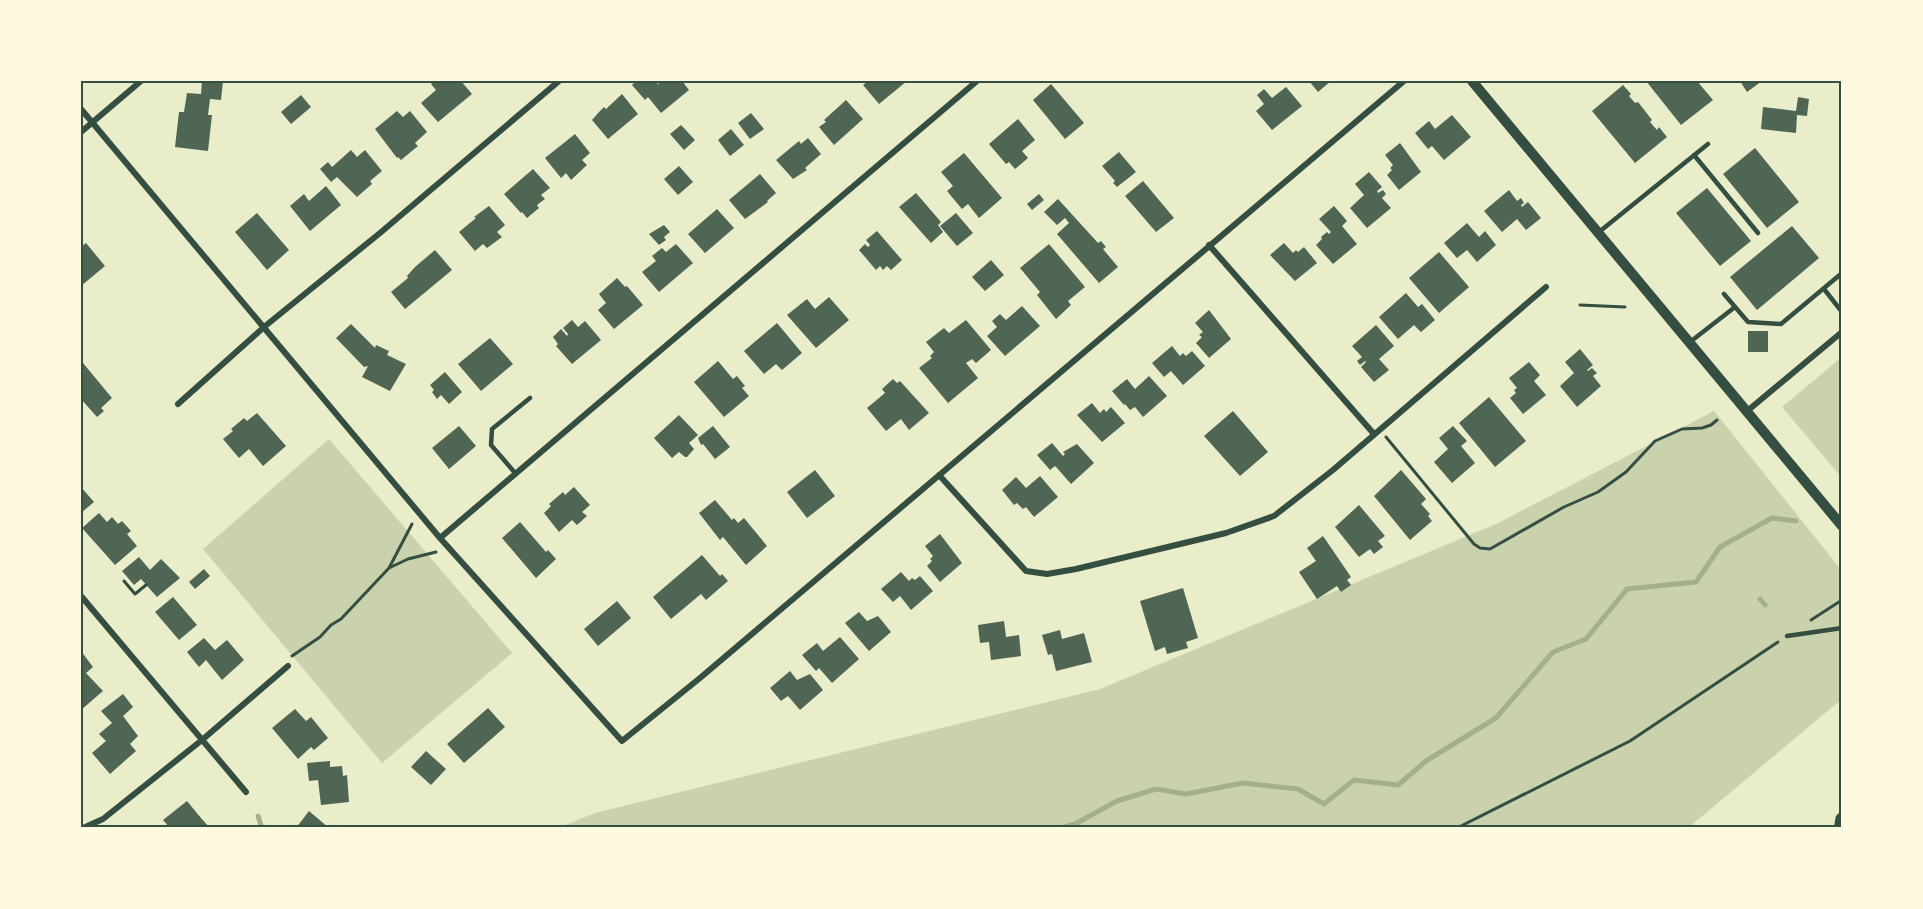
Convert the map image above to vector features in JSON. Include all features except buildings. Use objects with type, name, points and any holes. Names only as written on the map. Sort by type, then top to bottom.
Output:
[{"type":"street","points":[[81,132],[141,81]]},
{"type":"street","points":[[178,404],[264,327],[380,233],[558,81]]},
{"type":"street","points":[[440,538],[976,81]]},
{"type":"street","points":[[81,109],[440,538],[622,741],[700,678],[1404,81]]},
{"type":"street","points":[[1472,81],[1842,526]]},
{"type":"street","points":[[1209,245],[1374,434]]},
{"type":"street","points":[[939,475],[1026,571],[1047,574],[1076,569],[1226,533],[1274,516],[1333,470],[1546,287]]},
{"type":"street","points":[[1746,412],[1842,332]]},
{"type":"street","points":[[81,596],[246,792]]},
{"type":"street","points":[[83,828],[103,819],[202,740],[288,666]]},
{"type":"lane","points":[[1597,233],[1708,144]]},
{"type":"lane","points":[[1694,155],[1758,233]]},
{"type":"lane","points":[[1724,294],[1748,322],[1781,324],[1842,273]]},
{"type":"lane","points":[[1824,289],[1842,312]]},
{"type":"lane","points":[[1689,343],[1735,307]]},
{"type":"lane","points":[[516,474],[491,445],[492,429],[530,398]]},
{"type":"lane","points":[[1787,636],[1842,628]]},
{"type":"lane","points":[[1836,828],[1838,817],[1842,813]]},
{"type":"path","points":[[1580,305],[1625,307]]},
{"type":"path","points":[[1394,446],[1474,543],[1480,548],[1490,549],[1546,517],[1606,487],[1626,472],[1655,441],[1682,429],[1711,425],[1717,420]]},
{"type":"path","points":[[288,666],[290,657],[320,638],[331,625],[341,620],[389,568],[411,524],[424,517]]},
{"type":"path","points":[[389,568],[408,559],[450,549]]},
{"type":"path","points":[[124,581],[135,594],[146,585]]},
{"type":"path","points":[[1457,828],[1630,741],[1842,600]]},
{"type":"green space","points":[[1842,357],[1842,478],[1782,407]]},
{"type":"green space","points":[[1714,411],[1842,571],[1842,699],[1688,828],[558,828],[595,813],[1100,689],[1496,524]]},
{"type":"green space","points":[[329,439],[512,653],[382,763],[203,549]]},
{"type":"waterway","points":[[1061,828],[1075,824],[1117,801],[1156,789],[1186,794],[1243,783],[1298,789],[1324,804],[1354,780],[1398,785],[1426,761],[1496,718],[1553,652],[1586,639],[1627,589],[1696,582],[1720,547],[1772,518],[1796,521]]},
{"type":"waterway","points":[[1760,599],[1765,605]]},
{"type":"waterway","points":[[258,816],[262,828]]}]
